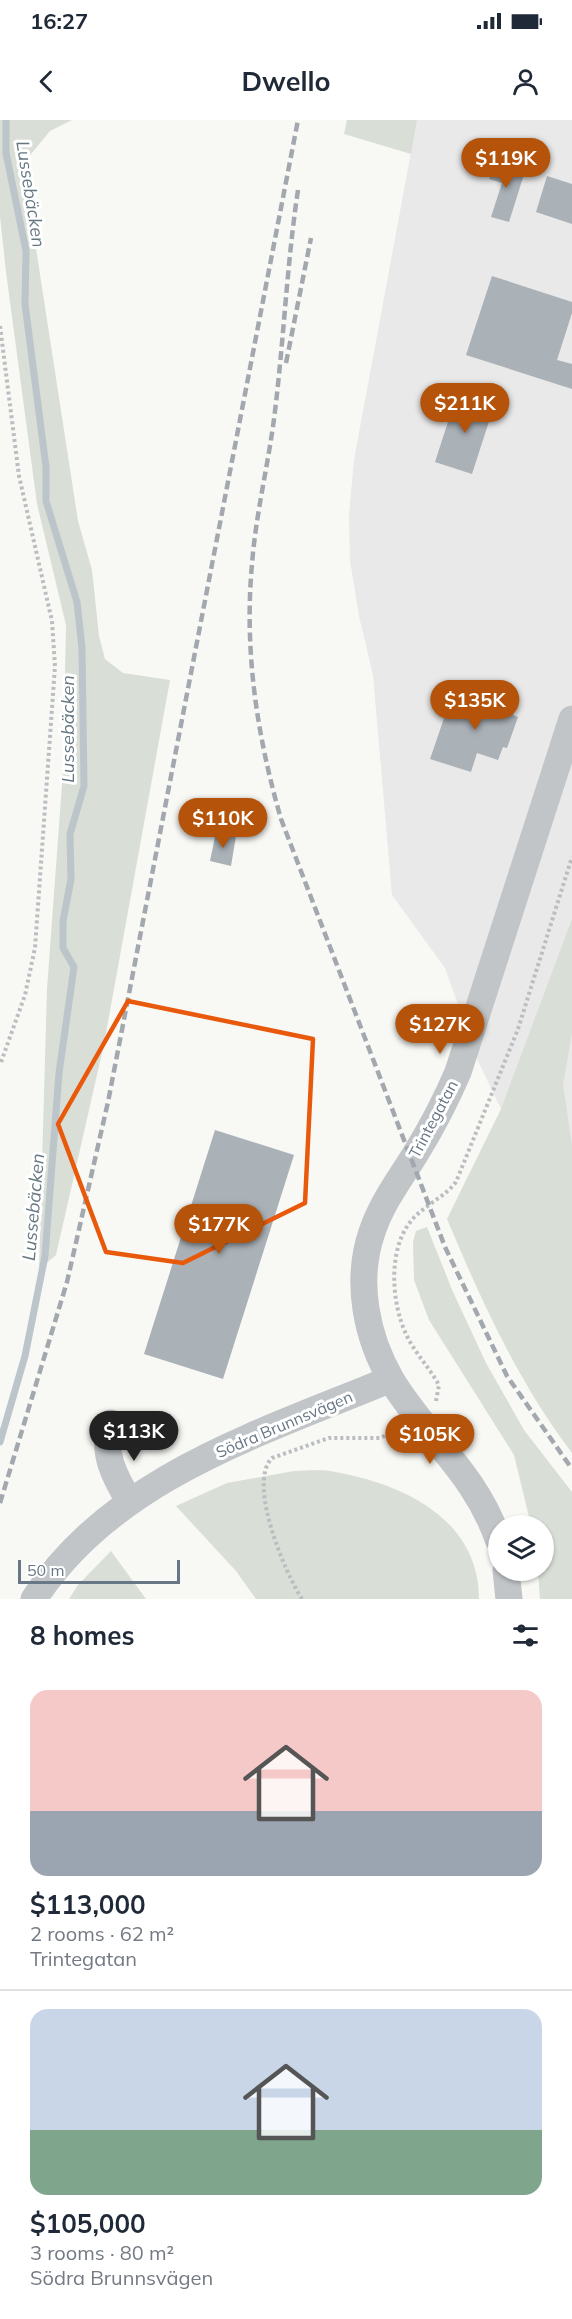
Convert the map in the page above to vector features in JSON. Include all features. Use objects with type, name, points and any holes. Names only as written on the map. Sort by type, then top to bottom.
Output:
[{"type":"street","name":"Trintegatan","points":[[391,1378],[366,1313],[364,1286],[369,1244],[388,1196],[445,1103],[458,1072],[572,719]]},
{"type":"street","name":"Södra Brunnsvägen","points":[[33,1599],[78,1544],[130,1502],[166,1478],[205,1458],[391,1378]]},
{"type":"street","points":[[391,1378],[477,1491],[488,1516]]},
{"type":"street","points":[[111,1423],[106,1435],[110,1465],[130,1502]]},
{"type":"street","points":[[507,1581],[509,1599]]},
{"type":"path","points":[[0,326],[19,476],[52,621],[55,666],[35,948],[25,995],[0,1065]]},
{"type":"path","points":[[478,1128],[518,1029],[572,857]]},
{"type":"highlighted area","points":[[128,1001],[313,1039],[305,1203],[183,1263],[106,1252],[58,1124]]},
{"type":"shaded area","points":[[0,120],[72,120],[50,131],[27,159],[29,203],[78,521],[92,570],[99,636],[105,659],[123,673],[170,680],[104,1044],[56,1255],[39,1270],[47,989],[63,771],[66,625],[37,504],[6,272],[0,216]]},
{"type":"shaded area","points":[[347,120],[417,120],[411,154],[344,134]]},
{"type":"shaded area","points":[[417,120],[572,120],[572,1235],[510,1128],[478,1061],[445,968],[392,895],[373,675],[359,616],[350,560],[349,515],[354,460]]},
{"type":"shaded area","points":[[572,919],[572,1033],[563,1085],[572,1145],[572,1453],[534,1398],[502,1340],[447,1219],[501,1109]]},
{"type":"shaded area","points":[[427,1227],[453,1292],[486,1363],[524,1430],[572,1492],[572,1599],[540,1599],[539,1581],[554,1581],[554,1515],[529,1515],[514,1455],[429,1320],[414,1280],[413,1242],[416,1231]]},
{"type":"shaded area","points":[[294,1471],[335,1472],[361,1478],[410,1496],[432,1510],[451,1527],[466,1547],[476,1571],[479,1599],[256,1599],[236,1571],[176,1506],[227,1483]]},
{"type":"shaded area","points":[[111,1551],[146,1599],[69,1599],[78,1585]]},
{"type":"building","points":[[495,161],[525,171],[509,222],[491,217],[502,183],[489,179]]},
{"type":"building","points":[[547,176],[572,184],[572,224],[536,212]]},
{"type":"building","points":[[492,276],[572,302],[572,313],[557,360],[572,364],[572,389],[466,355]]},
{"type":"building","points":[[457,394],[494,406],[472,474],[435,462]]},
{"type":"building","points":[[491,693],[518,702],[513,715],[518,717],[507,748],[503,747],[498,760],[477,753],[471,772],[430,759],[451,698],[476,706],[480,697],[489,700]]},
{"type":"building","points":[[216,832],[236,836],[231,866],[210,861]]},
{"type":"building","points":[[215,1130],[294,1155],[223,1379],[144,1354]]},
{"type":"waterway","name":"Lussebäcken","points":[[0,1442],[25,1356],[45,1256],[59,1073],[74,967],[63,948],[63,921],[71,879],[70,834],[84,786],[82,648],[77,602],[46,501],[46,467],[25,304],[26,251],[6,153],[6,120]]},
{"type":"railway","points":[[0,1503],[67,1282],[108,1102],[298,120]]},
{"type":"railway","points":[[298,190],[275,411],[256,525],[250,597],[254,693],[265,756],[281,819],[445,1247],[507,1376],[572,1469]]},
{"type":"railway","points":[[286,363],[311,238]]}]
